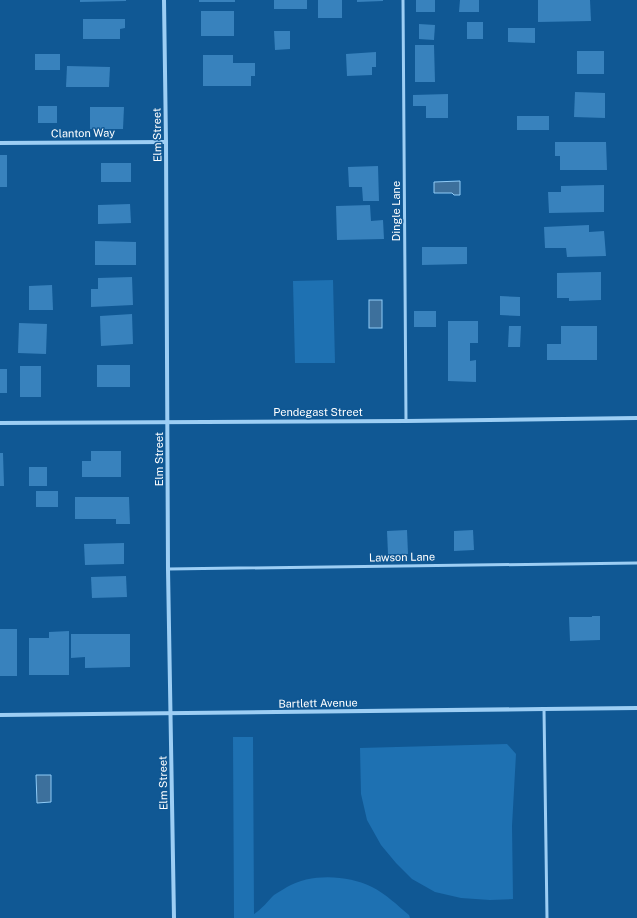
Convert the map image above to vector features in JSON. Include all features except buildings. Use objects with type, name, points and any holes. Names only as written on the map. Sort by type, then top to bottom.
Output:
[{"type":"street","name":"Elm Street","points":[[164,0],[168,569],[174,918]]},
{"type":"street","name":"Clanton Way","points":[[0,143],[166,142]]},
{"type":"street","name":"Pendegast Street","points":[[0,423],[637,418]]},
{"type":"street","name":"Bartlett Avenue","points":[[0,715],[637,708]]},
{"type":"lane","name":"Dingle Lane","points":[[403,0],[406,421]]},
{"type":"lane","name":"Lawson Lane","points":[[168,569],[637,563]]},
{"type":"lane","points":[[544,708],[547,918]]},
{"type":"shaded area","points":[[460,181],[460,195],[454,195],[452,193],[434,193],[434,182]]},
{"type":"shaded area","points":[[333,280],[335,363],[295,363],[293,281]]},
{"type":"shaded area","points":[[369,300],[382,300],[382,328],[369,328]]},
{"type":"shaded area","points":[[233,737],[253,737],[254,914],[274,895],[297,882],[307,879],[330,877],[352,880],[372,887],[391,900],[409,915],[410,918],[234,918]]},
{"type":"shaded area","points":[[507,744],[516,754],[512,826],[513,899],[490,900],[461,898],[435,892],[412,879],[381,845],[367,820],[361,794],[360,748]]},
{"type":"shaded area","points":[[36,775],[51,775],[51,802],[37,803]]}]
